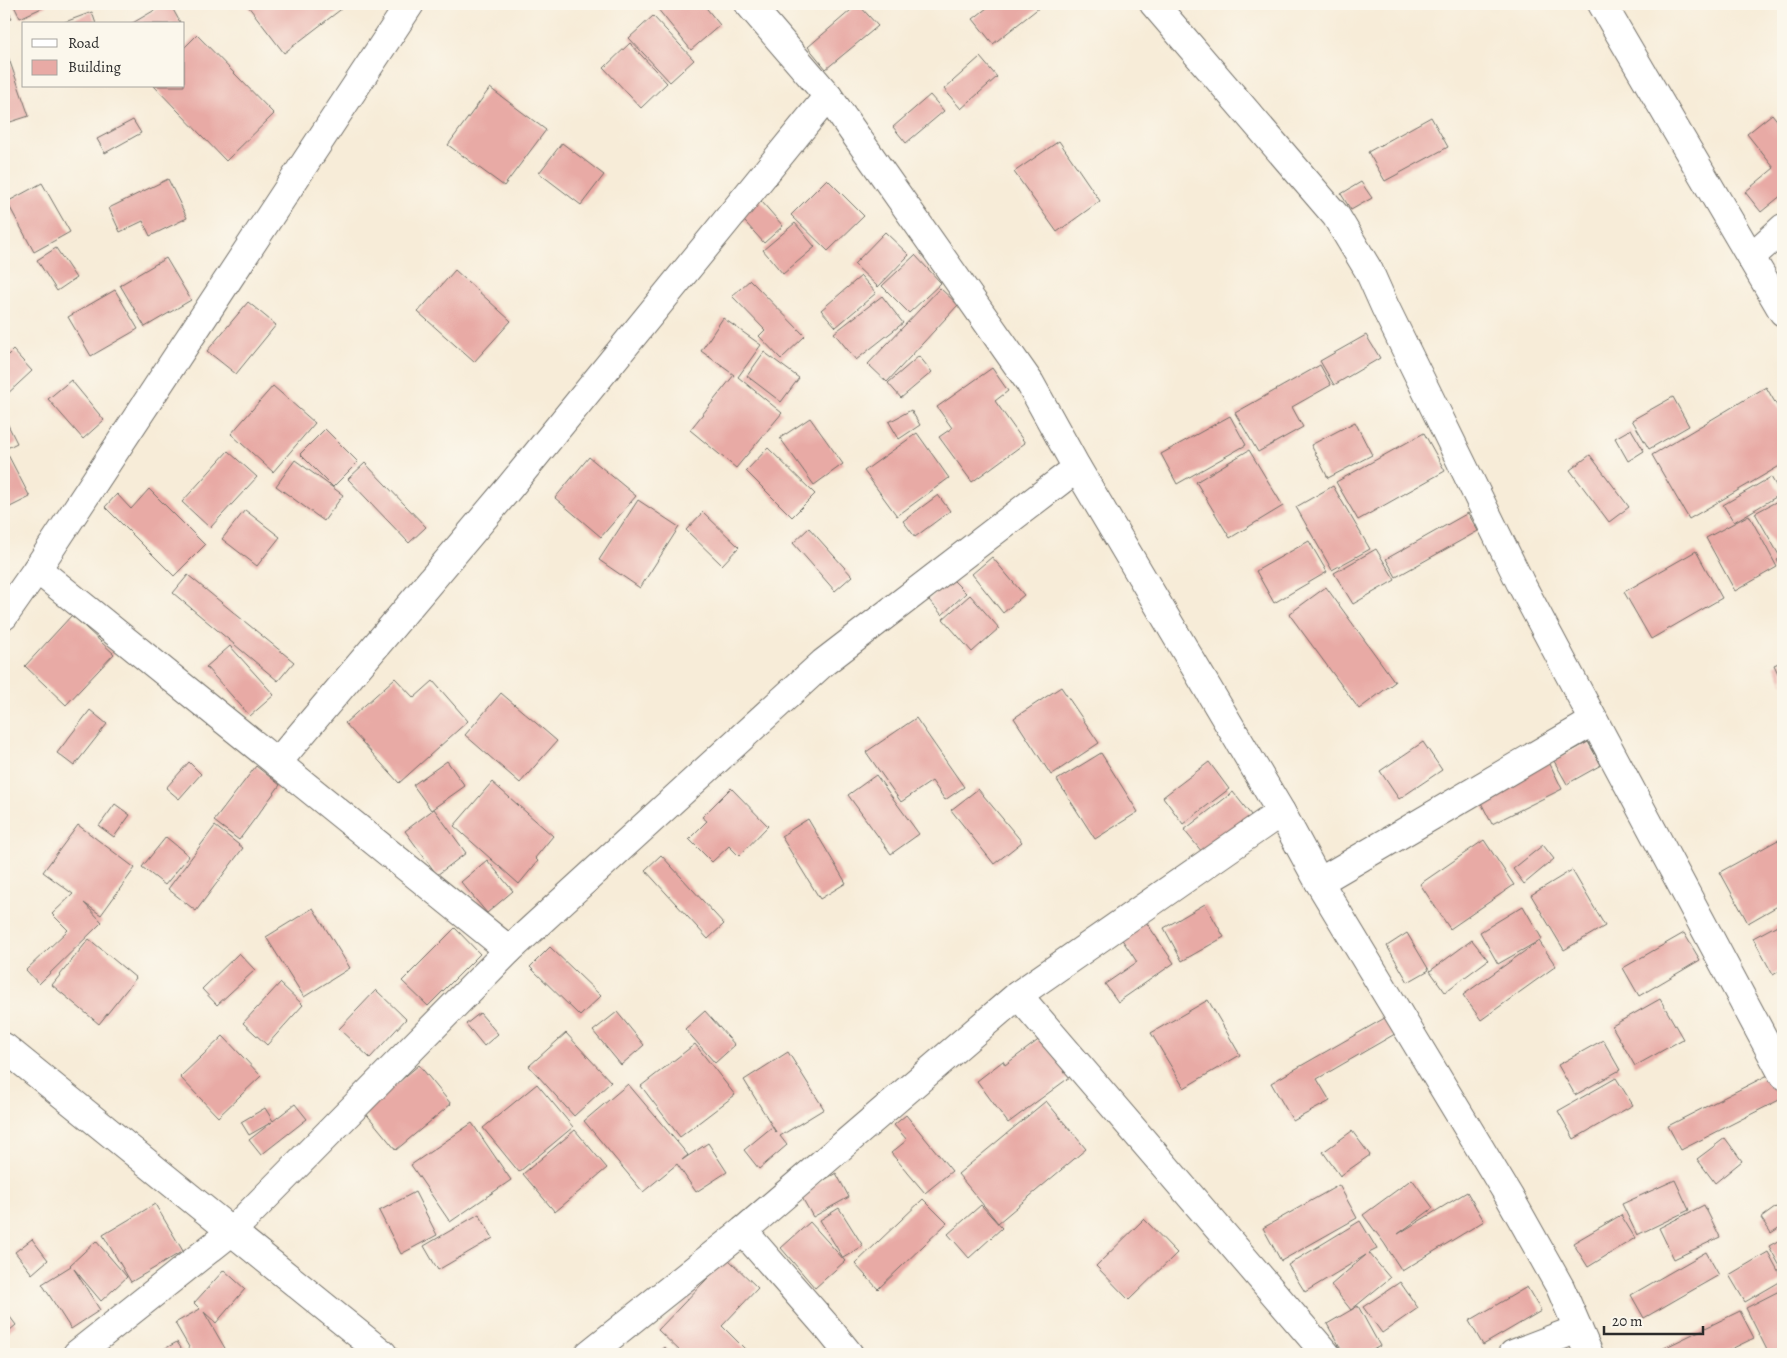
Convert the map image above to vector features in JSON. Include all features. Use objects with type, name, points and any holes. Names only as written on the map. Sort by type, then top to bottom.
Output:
[{"type":"street","points":[[4,616],[37,569],[410,4]]},
{"type":"street","points":[[749,4],[828,96],[1030,383],[1077,468],[1281,812],[1319,882],[1510,1198],[1560,1287],[1589,1354]]},
{"type":"street","points":[[1154,4],[1336,216],[1369,271],[1385,308],[1520,582],[1783,1075]]},
{"type":"street","points":[[1602,4],[1783,312]]},
{"type":"street","points":[[277,763],[509,488],[828,96]]},
{"type":"street","points":[[1751,257],[1783,228]]},
{"type":"street","points":[[78,1354],[231,1232],[509,950],[823,663],[1077,468]]},
{"type":"street","points":[[37,569],[509,950]]},
{"type":"street","points":[[1319,882],[1594,722]]},
{"type":"street","points":[[589,1354],[743,1232],[1018,995],[1281,812]]},
{"type":"street","points":[[1018,995],[1326,1354]]},
{"type":"street","points":[[4,1047],[384,1354]]},
{"type":"street","points":[[743,1232],[849,1354]]},
{"type":"street","points":[[1513,1354],[1578,1329]]},
{"type":"building","points":[[4,4],[12,18],[4,22]]},
{"type":"building","points":[[13,4],[45,4],[46,6],[20,18]]},
{"type":"building","points":[[165,4],[170,4],[180,22],[134,22]]},
{"type":"building","points":[[251,4],[341,4],[344,7],[284,53],[248,6]]},
{"type":"building","points":[[662,4],[703,4],[720,25],[691,50],[657,8]]},
{"type":"building","points":[[858,4],[878,26],[826,69],[808,47]]},
{"type":"building","points":[[992,4],[1037,4],[1040,7],[993,44],[973,19]]},
{"type":"building","points":[[92,12],[95,22],[65,22]]},
{"type":"building","points":[[653,16],[694,60],[670,82],[629,38]]},
{"type":"building","points":[[197,35],[274,114],[226,161],[156,88],[185,88],[185,47]]},
{"type":"building","points":[[630,43],[667,83],[641,108],[604,68]]},
{"type":"building","points":[[4,45],[29,116],[4,124]]},
{"type":"building","points":[[980,57],[997,77],[961,109],[944,89]]},
{"type":"building","points":[[490,88],[546,130],[504,186],[448,145]]},
{"type":"building","points":[[930,95],[944,111],[906,143],[893,127]]},
{"type":"building","points":[[1772,114],[1783,128],[1783,194],[1761,212],[1745,192],[1774,168],[1747,134]]},
{"type":"building","points":[[1431,117],[1448,147],[1385,181],[1368,152]]},
{"type":"building","points":[[133,120],[141,133],[105,153],[97,139]]},
{"type":"building","points":[[1059,141],[1100,201],[1057,232],[1014,172]]},
{"type":"building","points":[[562,143],[604,175],[581,205],[539,173]]},
{"type":"building","points":[[168,179],[187,218],[150,236],[143,221],[120,232],[109,208]]},
{"type":"building","points":[[827,179],[864,216],[828,251],[791,215]]},
{"type":"building","points":[[1361,182],[1372,198],[1351,210],[1341,194]]},
{"type":"building","points":[[42,183],[70,232],[34,252],[7,202]]},
{"type":"building","points":[[755,194],[783,226],[764,243],[736,212]]},
{"type":"building","points":[[795,223],[815,247],[783,274],[763,250]]},
{"type":"building","points":[[885,232],[909,255],[878,287],[854,264]]},
{"type":"building","points":[[56,248],[76,278],[57,291],[37,260]]},
{"type":"building","points":[[915,255],[941,283],[909,313],[882,286]]},
{"type":"building","points":[[166,258],[191,300],[145,327],[120,285]]},
{"type":"building","points":[[455,270],[511,321],[474,362],[418,312]]},
{"type":"building","points":[[861,276],[876,293],[836,327],[821,310]]},
{"type":"building","points":[[750,280],[805,336],[781,359],[759,336],[765,330],[732,296]]},
{"type":"building","points":[[940,288],[958,305],[887,382],[868,364]]},
{"type":"building","points":[[115,290],[138,329],[91,356],[68,317]]},
{"type":"building","points":[[882,296],[903,323],[856,360],[834,333]]},
{"type":"building","points":[[248,302],[276,325],[236,374],[207,351]]},
{"type":"building","points":[[723,318],[761,345],[738,377],[782,413],[736,468],[690,430],[734,375],[701,351]]},
{"type":"building","points":[[1366,335],[1380,358],[1334,385],[1320,361]]},
{"type":"building","points":[[13,350],[32,371],[4,397],[4,359]]},
{"type":"building","points":[[764,352],[799,378],[781,402],[747,376]]},
{"type":"building","points":[[919,356],[932,372],[901,398],[888,383]]},
{"type":"building","points":[[1320,365],[1331,385],[1292,407],[1303,427],[1258,452],[1235,413]]},
{"type":"building","points":[[992,368],[1008,391],[995,401],[1025,443],[972,482],[939,437],[952,428],[937,407]]},
{"type":"building","points":[[71,380],[104,420],[83,439],[48,399]]},
{"type":"building","points":[[273,386],[315,423],[273,472],[231,434]]},
{"type":"building","points":[[1766,387],[1783,416],[1783,464],[1689,519],[1652,455]]},
{"type":"building","points":[[1673,397],[1689,426],[1649,449],[1632,420]]},
{"type":"building","points":[[911,410],[920,425],[899,439],[889,422]]},
{"type":"building","points":[[1230,416],[1246,445],[1177,484],[1161,454]]},
{"type":"building","points":[[4,417],[17,443],[5,449],[30,497],[8,508],[4,500]]},
{"type":"building","points":[[810,418],[843,464],[814,485],[780,438]]},
{"type":"building","points":[[1355,422],[1372,455],[1328,478],[1311,445]]},
{"type":"building","points":[[325,429],[358,462],[333,487],[300,454]]},
{"type":"building","points":[[1631,429],[1644,451],[1628,461],[1615,438]]},
{"type":"building","points":[[917,433],[949,478],[897,516],[864,471]]},
{"type":"building","points":[[1424,433],[1445,471],[1358,520],[1336,482]]},
{"type":"building","points":[[768,448],[815,494],[792,517],[746,471]]},
{"type":"building","points":[[1249,450],[1283,506],[1230,538],[1196,482]]},
{"type":"building","points":[[228,451],[257,477],[210,528],[182,502]]},
{"type":"building","points":[[1590,455],[1629,507],[1609,522],[1570,470]]},
{"type":"building","points":[[589,457],[636,496],[601,537],[555,498]]},
{"type":"building","points":[[295,460],[343,495],[324,521],[276,486]]},
{"type":"building","points":[[365,463],[426,527],[409,543],[348,479]]},
{"type":"building","points":[[1771,477],[1781,494],[1734,522],[1723,505]]},
{"type":"building","points":[[1333,486],[1370,549],[1332,570],[1296,507]]},
{"type":"building","points":[[149,489],[205,545],[174,576],[105,507],[117,494],[131,509]]},
{"type":"building","points":[[938,495],[950,511],[915,537],[903,521]]},
{"type":"building","points":[[1783,498],[1783,553],[1779,555],[1755,513]]},
{"type":"building","points":[[638,500],[679,527],[640,588],[599,560]]},
{"type":"building","points":[[245,510],[280,537],[257,566],[222,539]]},
{"type":"building","points":[[703,512],[739,547],[722,565],[686,530]]},
{"type":"building","points":[[1468,513],[1478,531],[1396,577],[1386,559]]},
{"type":"building","points":[[1749,515],[1777,567],[1735,591],[1706,538]]},
{"type":"building","points":[[809,528],[852,576],[835,591],[793,543]]},
{"type":"building","points":[[1309,541],[1327,572],[1274,603],[1256,571]]},
{"type":"building","points":[[1376,549],[1395,580],[1353,604],[1334,573]]},
{"type":"building","points":[[1696,551],[1722,598],[1651,639],[1624,592]]},
{"type":"building","points":[[992,557],[1024,595],[1003,613],[972,574]]},
{"type":"building","points":[[1783,557],[1783,571],[1777,560]]},
{"type":"building","points":[[188,575],[294,662],[278,681],[173,593]]},
{"type":"building","points":[[952,579],[966,593],[942,615],[929,600]]},
{"type":"building","points":[[1326,587],[1395,682],[1359,709],[1289,614]]},
{"type":"building","points":[[970,595],[999,628],[972,652],[943,619]]},
{"type":"building","points":[[72,615],[114,654],[66,705],[25,666]]},
{"type":"building","points":[[230,646],[274,695],[250,716],[206,667]]},
{"type":"building","points":[[1783,661],[1783,684],[1774,665]]},
{"type":"building","points":[[395,678],[414,698],[433,681],[468,721],[399,783],[345,723]]},
{"type":"building","points":[[1061,687],[1099,743],[1051,775],[1014,718]]},
{"type":"building","points":[[501,693],[557,741],[520,783],[465,735]]},
{"type":"building","points":[[90,710],[107,724],[74,766],[57,753]]},
{"type":"building","points":[[916,718],[964,787],[945,800],[932,781],[901,802],[866,752]]},
{"type":"building","points":[[1423,742],[1442,770],[1399,799],[1380,771]]},
{"type":"building","points":[[1588,742],[1601,765],[1567,784],[1554,761]]},
{"type":"building","points":[[1101,753],[1138,812],[1095,839],[1057,780]]},
{"type":"building","points":[[447,761],[465,786],[431,810],[413,785]]},
{"type":"building","points":[[189,762],[201,774],[179,799],[166,788]]},
{"type":"building","points":[[1209,762],[1229,789],[1183,824],[1163,797]]},
{"type":"building","points":[[1549,762],[1562,789],[1492,824],[1478,797]]},
{"type":"building","points":[[256,766],[280,785],[239,840],[214,821]]},
{"type":"building","points":[[876,775],[919,834],[891,854],[848,795]]},
{"type":"building","points":[[492,782],[553,836],[535,858],[538,861],[519,884],[454,826]]},
{"type":"building","points":[[731,788],[768,826],[739,856],[729,846],[712,862],[689,839],[707,821],[702,817]]},
{"type":"building","points":[[978,789],[1022,842],[994,864],[951,810]]},
{"type":"building","points":[[1233,792],[1255,820],[1207,858],[1184,830]]},
{"type":"building","points":[[115,804],[130,815],[114,837],[99,826]]},
{"type":"building","points":[[434,809],[466,853],[437,875],[405,831]]},
{"type":"building","points":[[808,819],[846,883],[820,899],[781,836]]},
{"type":"building","points":[[78,825],[135,868],[101,915],[84,903],[102,922],[39,984],[26,970],[68,930],[52,914],[73,894],[43,872]]},
{"type":"building","points":[[215,826],[243,848],[196,911],[168,889]]},
{"type":"building","points":[[166,837],[189,856],[165,885],[142,867]]},
{"type":"building","points":[[1484,840],[1514,885],[1450,929],[1420,884]]},
{"type":"building","points":[[1778,840],[1783,850],[1783,903],[1748,923],[1720,872]]},
{"type":"building","points":[[1543,845],[1554,859],[1524,884],[1513,869]]},
{"type":"building","points":[[661,855],[724,924],[708,939],[645,870]]},
{"type":"building","points":[[487,860],[513,891],[487,913],[461,882]]},
{"type":"building","points":[[1572,870],[1605,926],[1564,950],[1531,895]]},
{"type":"building","points":[[1205,904],[1224,937],[1182,961],[1164,928]]},
{"type":"building","points":[[1523,906],[1542,939],[1498,964],[1480,932]]},
{"type":"building","points":[[313,908],[350,968],[304,997],[266,937]]},
{"type":"building","points":[[1146,922],[1174,963],[1118,1002],[1105,984],[1137,962],[1121,938]]},
{"type":"building","points":[[1783,922],[1783,969],[1773,975],[1753,938]]},
{"type":"building","points":[[455,928],[480,954],[428,1006],[402,981]]},
{"type":"building","points":[[1407,933],[1429,970],[1408,982],[1387,946]]},
{"type":"building","points":[[1684,933],[1700,960],[1639,996],[1623,968]]},
{"type":"building","points":[[89,939],[136,978],[99,1024],[52,985]]},
{"type":"building","points":[[1472,940],[1488,960],[1445,992],[1430,971]]},
{"type":"building","points":[[1539,941],[1556,966],[1481,1020],[1463,995]]},
{"type":"building","points":[[550,947],[601,996],[580,1016],[530,967]]},
{"type":"building","points":[[239,953],[255,970],[217,1005],[202,989]]},
{"type":"building","points":[[280,983],[303,1005],[267,1045],[243,1023]]},
{"type":"building","points":[[376,990],[406,1019],[370,1058],[339,1029]]},
{"type":"building","points":[[1660,999],[1683,1039],[1635,1066],[1612,1026]]},
{"type":"building","points":[[1208,1000],[1240,1055],[1184,1088],[1151,1033]]},
{"type":"building","points":[[705,1011],[735,1045],[715,1063],[685,1029]]},
{"type":"building","points":[[617,1012],[644,1045],[621,1065],[593,1031]]},
{"type":"building","points":[[480,1013],[498,1034],[484,1046],[466,1024]]},
{"type":"building","points":[[1390,1015],[1400,1031],[1317,1079],[1330,1101],[1293,1121],[1271,1083]]},
{"type":"building","points":[[566,1033],[611,1082],[574,1116],[529,1066]]},
{"type":"building","points":[[223,1036],[261,1076],[218,1117],[180,1077]]},
{"type":"building","points":[[1041,1038],[1070,1077],[1008,1123],[977,1081],[1003,1061],[1005,1065]]},
{"type":"building","points":[[1603,1040],[1620,1070],[1575,1095],[1558,1065]]},
{"type":"building","points":[[695,1044],[735,1095],[680,1137],[641,1086]]},
{"type":"building","points":[[788,1052],[824,1109],[780,1136],[787,1145],[759,1169],[744,1150],[772,1127],[776,1132],[744,1080]]},
{"type":"building","points":[[419,1065],[451,1104],[396,1150],[364,1111]]},
{"type":"building","points":[[1774,1072],[1783,1091],[1783,1098],[1681,1150],[1668,1126]]},
{"type":"building","points":[[1616,1078],[1633,1105],[1574,1139],[1558,1111]]},
{"type":"building","points":[[537,1084],[573,1127],[519,1172],[483,1128]]},
{"type":"building","points":[[628,1084],[688,1155],[682,1160],[708,1143],[727,1172],[696,1192],[677,1164],[643,1192],[584,1121]]},
{"type":"building","points":[[1046,1101],[1086,1149],[998,1223],[958,1174]]},
{"type":"building","points":[[295,1104],[307,1119],[261,1155],[249,1140],[272,1122],[249,1135],[241,1122],[265,1108],[273,1121]]},
{"type":"building","points":[[906,1115],[952,1171],[925,1193],[891,1153],[907,1140],[894,1125]]},
{"type":"building","points":[[472,1123],[511,1180],[450,1222],[411,1165]]},
{"type":"building","points":[[575,1130],[607,1168],[555,1212],[523,1174]]},
{"type":"building","points":[[1352,1131],[1370,1155],[1340,1176],[1323,1152]]},
{"type":"building","points":[[1725,1138],[1742,1161],[1715,1183],[1697,1159]]},
{"type":"building","points":[[836,1173],[849,1197],[813,1217],[800,1194]]},
{"type":"building","points":[[1412,1179],[1433,1208],[1398,1234],[1467,1192],[1484,1221],[1402,1271],[1363,1215]]},
{"type":"building","points":[[1675,1180],[1689,1210],[1637,1235],[1622,1204]]},
{"type":"building","points":[[1339,1185],[1357,1218],[1281,1261],[1263,1228]]},
{"type":"building","points":[[415,1192],[437,1235],[401,1254],[379,1211]]},
{"type":"building","points":[[923,1199],[947,1223],[878,1289],[855,1264]]},
{"type":"building","points":[[1783,1202],[1783,1225],[1771,1233],[1761,1218]]},
{"type":"building","points":[[155,1204],[183,1251],[131,1282],[103,1235]]},
{"type":"building","points":[[981,1205],[1002,1228],[969,1258],[948,1234]]},
{"type":"building","points":[[1704,1205],[1720,1237],[1674,1259],[1659,1228]]},
{"type":"building","points":[[839,1208],[863,1246],[843,1258],[820,1220]]},
{"type":"building","points":[[479,1214],[493,1238],[438,1270],[424,1246]]},
{"type":"building","points":[[1621,1215],[1635,1238],[1588,1267],[1573,1243]]},
{"type":"building","points":[[1144,1219],[1177,1253],[1129,1300],[1096,1266]]},
{"type":"building","points":[[1360,1221],[1377,1249],[1369,1253],[1390,1278],[1351,1310],[1331,1285],[1366,1255],[1305,1292],[1288,1265]]},
{"type":"building","points":[[810,1222],[845,1261],[815,1288],[781,1248]]},
{"type":"building","points":[[1783,1238],[1783,1272],[1769,1246]]},
{"type":"building","points":[[32,1239],[48,1260],[32,1274],[15,1252]]},
{"type":"building","points":[[96,1241],[127,1277],[101,1301],[74,1269],[100,1310],[71,1329],[42,1284],[71,1266]]},
{"type":"building","points":[[1706,1252],[1719,1275],[1644,1318],[1631,1295]]},
{"type":"building","points":[[1768,1252],[1783,1280],[1745,1302],[1729,1275]]},
{"type":"building","points":[[727,1258],[758,1288],[722,1326],[749,1353],[683,1354],[658,1330]]},
{"type":"building","points":[[224,1270],[245,1289],[216,1323],[204,1312],[226,1350],[217,1354],[193,1354],[175,1323],[200,1309],[194,1303]]},
{"type":"building","points":[[1400,1282],[1418,1308],[1382,1333],[1363,1307]]},
{"type":"building","points":[[1527,1287],[1541,1311],[1483,1345],[1469,1321]]},
{"type":"building","points":[[1783,1289],[1783,1352],[1769,1354],[1746,1308]]},
{"type":"building","points":[[1358,1306],[1380,1346],[1366,1354],[1344,1354],[1327,1324]]},
{"type":"building","points":[[4,1309],[16,1325],[4,1335]]},
{"type":"building","points":[[1740,1311],[1754,1338],[1721,1354],[1652,1354]]},
{"type":"building","points":[[177,1342],[185,1354],[155,1354]]},
{"type":"building","points":[[665,1347],[671,1354],[657,1354]]}]
